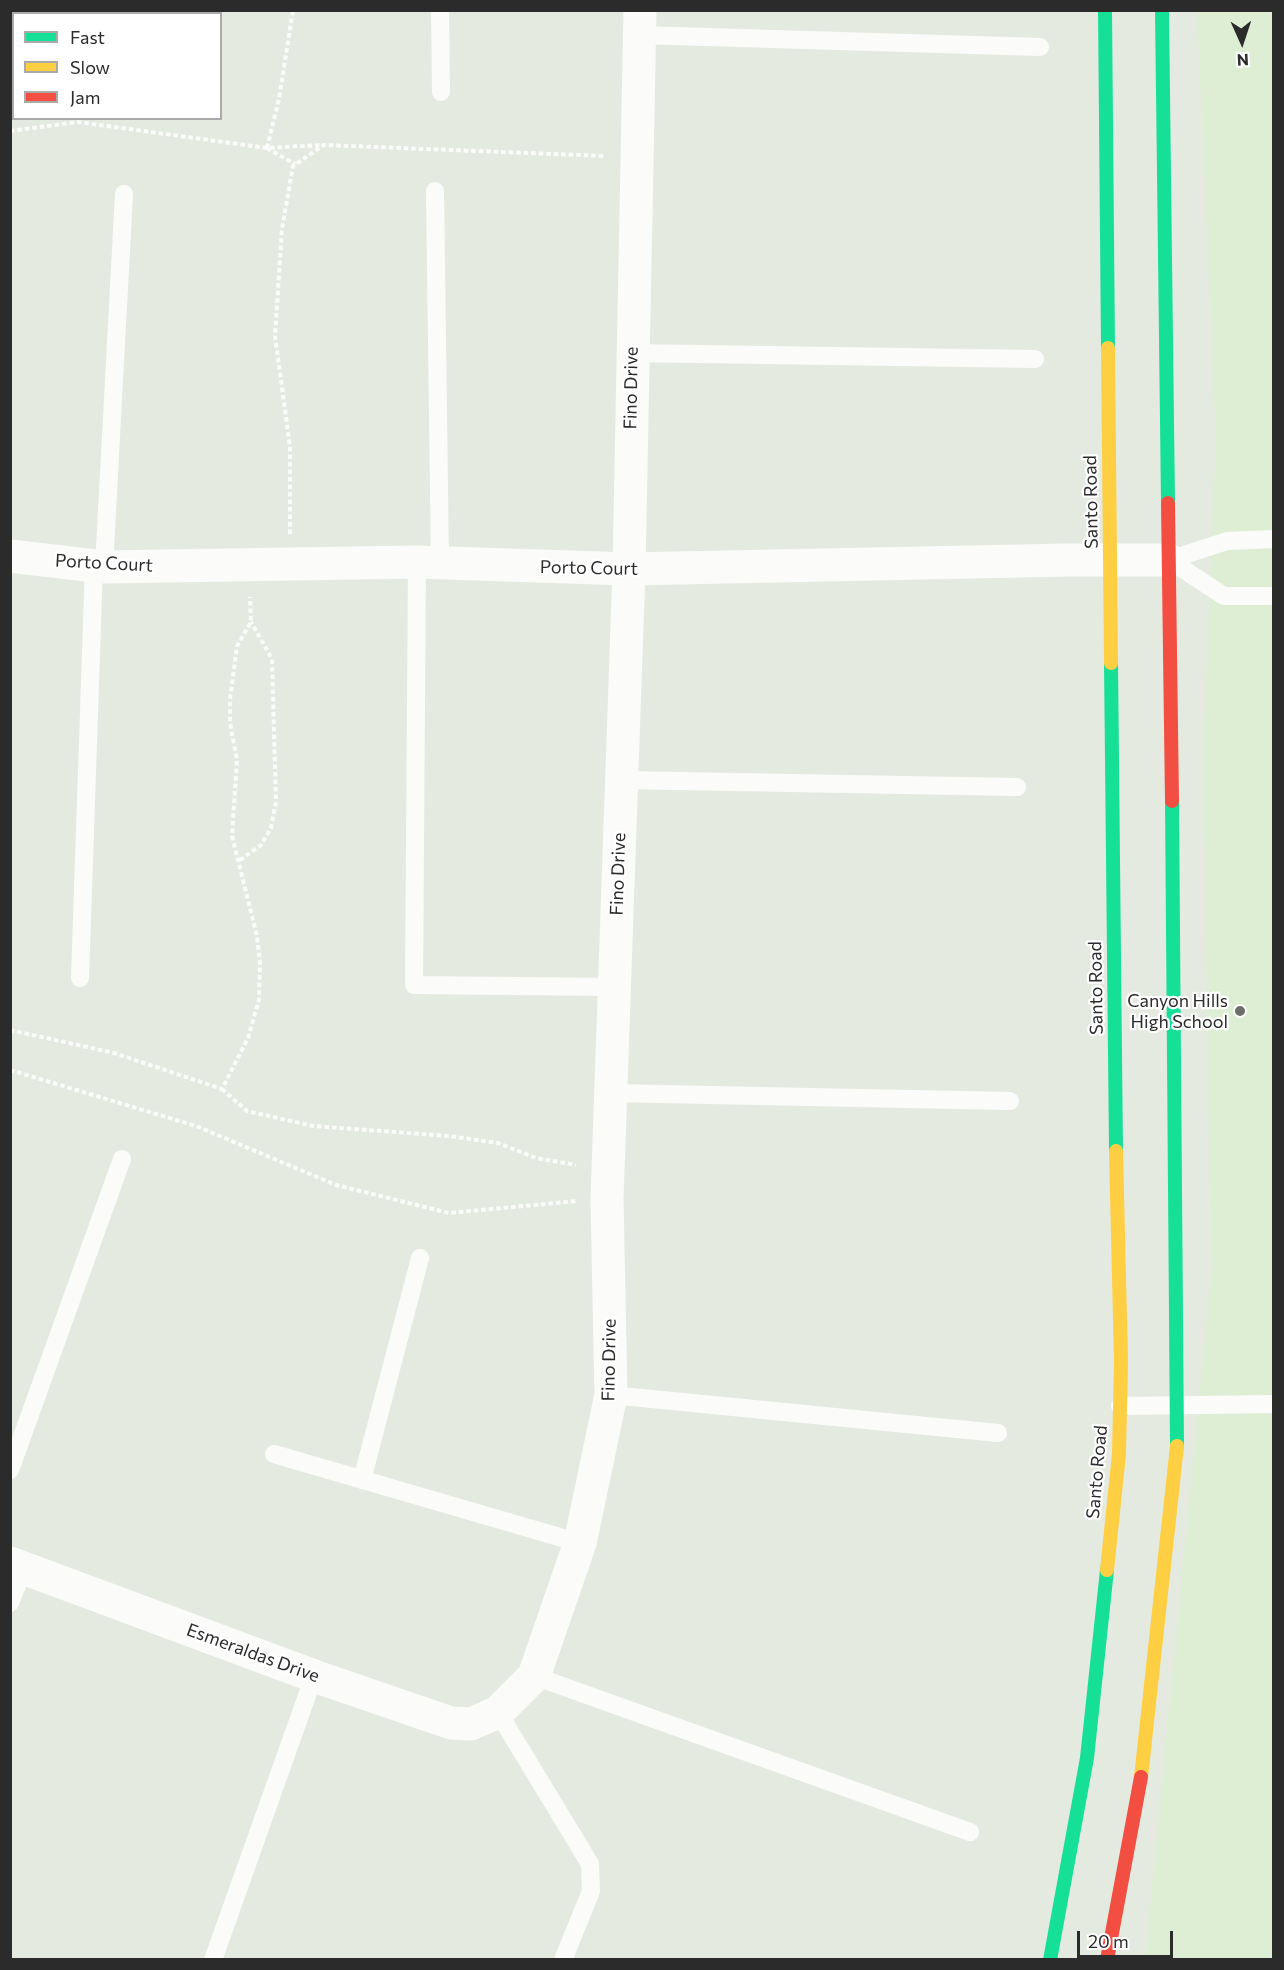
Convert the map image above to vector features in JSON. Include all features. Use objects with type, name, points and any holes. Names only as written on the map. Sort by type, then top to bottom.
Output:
[{"type":"main road","name":"Santo Road","points":[[1050,1959],[1087,1758],[1119,1454],[1105,10]]},
{"type":"main road","points":[[1107,1959],[1143,1774],[1177,1456],[1162,10]]},
{"type":"street","name":"Fino Drive","points":[[498,1712],[534,1676],[580,1544],[611,1395],[607,1183],[629,569],[640,23]]},
{"type":"street","name":"Porto Court","points":[[10,556],[99,566],[429,563],[629,569],[1110,559],[1168,560]]},
{"type":"street","name":"Esmeraldas Drive","points":[[17,1566],[314,1676],[451,1723],[471,1724],[498,1712]]},
{"type":"lane","points":[[440,10],[441,92]]},
{"type":"lane","points":[[640,23],[1040,48]]},
{"type":"lane","points":[[435,191],[429,563],[414,985],[615,987]]},
{"type":"lane","points":[[80,978],[99,566],[124,194]]},
{"type":"lane","points":[[632,353],[1035,359]]},
{"type":"lane","points":[[1168,560],[1227,541],[1274,539]]},
{"type":"lane","points":[[1168,560],[1224,596],[1274,596]]},
{"type":"lane","points":[[621,780],[1017,787]]},
{"type":"lane","points":[[610,1093],[1010,1101]]},
{"type":"lane","points":[[10,1470],[122,1159]]},
{"type":"lane","points":[[362,1480],[420,1258]]},
{"type":"lane","points":[[611,1395],[998,1433]]},
{"type":"lane","points":[[1120,1406],[1274,1404]]},
{"type":"lane","points":[[274,1454],[580,1544]]},
{"type":"lane","points":[[10,1603],[17,1566]]},
{"type":"lane","points":[[213,1959],[314,1676]]},
{"type":"lane","points":[[534,1676],[970,1833]]},
{"type":"lane","points":[[498,1712],[591,1864],[591,1891],[563,1959]]},
{"type":"path","points":[[267,148],[279,99],[292,10]]},
{"type":"path","points":[[10,130],[78,122],[267,148],[324,145],[637,157]]},
{"type":"path","points":[[290,564],[290,447],[275,336],[282,229],[293,166],[324,145]]},
{"type":"path","points":[[267,148],[293,166]]},
{"type":"path","points":[[222,1089],[248,1038],[259,1000],[260,964],[257,936],[240,860],[232,836],[237,760],[230,723],[230,699],[237,646],[251,622],[252,565]]},
{"type":"path","points":[[240,860],[261,845],[271,828],[276,802],[272,659],[251,622]]},
{"type":"path","points":[[10,1030],[114,1053],[222,1089],[247,1111],[313,1126],[449,1136],[498,1143],[607,1183]]},
{"type":"path","points":[[10,1070],[196,1126],[336,1185],[449,1213],[607,1183]]},
{"type":"shaded area","name":"Canyon Hills High School","points":[[1197,11],[1273,11],[1273,1959],[1145,1960],[1211,1273],[1203,750],[1216,440]]},
{"type":"traffic: fast","points":[[1105,10],[1108,348]]},
{"type":"traffic: fast","points":[[1162,10],[1168,503]]},
{"type":"traffic: fast","points":[[1111,663],[1116,1151]]},
{"type":"traffic: fast","points":[[1172,801],[1177,1446]]},
{"type":"traffic: fast","points":[[1050,1960],[1087,1758],[1107,1570]]},
{"type":"traffic: slow","points":[[1108,348],[1111,663]]},
{"type":"traffic: slow","points":[[1107,1570],[1119,1454],[1121,1361],[1116,1151]]},
{"type":"traffic: slow","points":[[1141,1777],[1177,1446]]},
{"type":"traffic: jam","points":[[1168,503],[1172,801]]},
{"type":"traffic: jam","points":[[1107,1960],[1141,1777]]},
{"type":"place","name":"Canyon Hills High School","points":[[1240,1011]]}]
